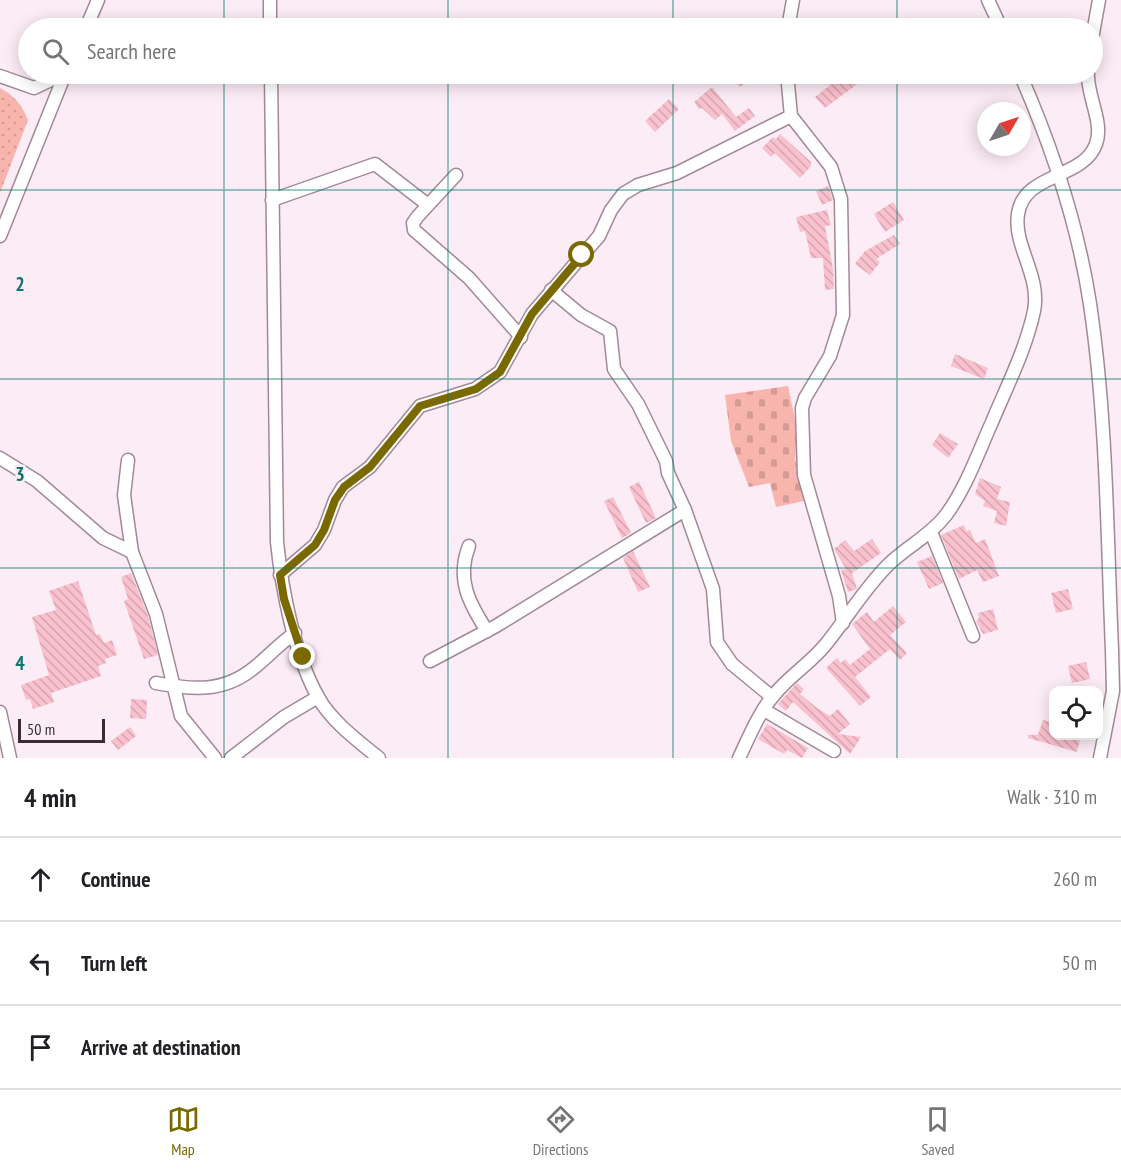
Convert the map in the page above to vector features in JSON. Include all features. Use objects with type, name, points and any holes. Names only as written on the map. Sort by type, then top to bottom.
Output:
[{"type":"street","points":[[90,18],[98,0]]},
{"type":"street","points":[[270,0],[270,18]]},
{"type":"street","points":[[790,18],[793,0]]},
{"type":"street","points":[[988,0],[996,18]]},
{"type":"street","points":[[1096,18],[1099,0]]},
{"type":"street","points":[[0,76],[18,82]]},
{"type":"street","points":[[23,84],[34,88],[43,84]]},
{"type":"street","points":[[0,236],[60,84]]},
{"type":"street","points":[[271,84],[277,542],[280,575],[294,633],[318,697],[335,719],[379,758]]},
{"type":"street","points":[[788,84],[791,116],[831,167],[841,199],[843,315],[830,356],[805,398],[802,429],[804,476],[836,586],[843,623]]},
{"type":"street","points":[[1024,84],[1059,175],[1082,262],[1097,369],[1113,680],[1102,753],[1114,758]]},
{"type":"street","points":[[738,758],[772,697],[824,647],[890,563],[931,532],[945,517],[963,486],[1029,330],[1034,310],[1035,286],[1018,226],[1022,202],[1035,186],[1085,159],[1096,146],[1099,132],[1087,84]]},
{"type":"street","points":[[280,575],[315,545],[324,530],[335,500],[344,487],[370,467],[420,406],[487,383],[500,372],[532,314],[599,236],[611,210],[623,194],[638,185],[677,173],[791,116]]},
{"type":"street","points":[[272,200],[375,164],[428,205]]},
{"type":"street","points":[[456,175],[413,223],[414,230],[470,278],[521,337]]},
{"type":"street","points":[[551,290],[581,315],[610,330],[614,369],[638,404],[666,461],[668,473],[685,510],[713,589],[717,642],[732,664],[772,697]]},
{"type":"street","points":[[0,458],[37,481],[103,538],[132,552]]},
{"type":"street","points":[[128,460],[124,495],[132,552],[156,614],[181,716],[215,758]]},
{"type":"street","points":[[430,661],[487,631],[685,510]]},
{"type":"street","points":[[931,532],[973,636]]},
{"type":"street","points":[[469,546],[463,563],[464,583],[487,631]]},
{"type":"street","points":[[156,683],[198,690],[228,683],[256,667],[294,633]]},
{"type":"street","points":[[231,758],[284,717],[318,697]]},
{"type":"street","points":[[764,710],[834,751]]},
{"type":"street","points":[[0,712],[10,758]]},
{"type":"green space","points":[[0,88],[17,101],[28,120],[0,193]]},
{"type":"green space","points":[[788,386],[798,433],[795,459],[804,501],[776,507],[770,483],[749,487],[731,441],[725,395]]},
{"type":"building","points":[[831,84],[857,84],[825,108],[815,97]]},
{"type":"building","points":[[712,87],[736,117],[749,108],[755,116],[735,131],[722,114],[715,120],[702,108],[699,109],[694,102]]},
{"type":"building","points":[[669,99],[679,109],[655,132],[645,121]]},
{"type":"building","points":[[780,134],[811,162],[811,166],[800,178],[775,153],[771,157],[762,148],[773,137],[776,139]]},
{"type":"building","points":[[828,186],[833,200],[822,205],[816,191]]},
{"type":"building","points":[[893,202],[904,220],[885,232],[874,214]]},
{"type":"building","points":[[827,210],[831,225],[825,226],[833,269],[834,289],[825,290],[823,258],[811,258],[805,231],[800,232],[796,217]]},
{"type":"building","points":[[894,235],[900,244],[876,259],[880,262],[870,275],[855,264],[865,251]]},
{"type":"building","points":[[955,354],[988,368],[984,379],[951,366]]},
{"type":"building","points":[[940,433],[958,444],[948,458],[932,445]]},
{"type":"building","points":[[980,478],[1001,487],[997,499],[1010,502],[1006,526],[994,523],[997,511],[983,506],[985,501],[975,494]]},
{"type":"building","points":[[639,482],[656,518],[646,523],[629,487]]},
{"type":"building","points":[[613,497],[631,533],[622,538],[604,501]]},
{"type":"building","points":[[964,525],[966,531],[970,530],[976,543],[985,539],[999,576],[983,582],[977,570],[959,579],[941,535]]},
{"type":"building","points":[[872,539],[881,553],[852,573],[857,589],[848,592],[841,570],[846,569],[834,549],[845,540],[854,551]]},
{"type":"building","points":[[633,551],[650,587],[638,592],[623,558]]},
{"type":"building","points":[[932,556],[943,583],[929,589],[917,562]]},
{"type":"building","points":[[131,573],[148,616],[158,655],[144,659],[124,601],[128,599],[121,577]]},
{"type":"building","points":[[78,581],[96,635],[100,634],[104,643],[112,640],[117,655],[105,659],[106,663],[98,666],[101,676],[51,693],[54,702],[33,709],[30,699],[26,700],[21,685],[49,675],[32,617],[56,610],[49,591]]},
{"type":"building","points":[[1068,589],[1073,609],[1056,613],[1051,593]]},
{"type":"building","points":[[893,606],[906,622],[890,635],[907,653],[900,660],[890,649],[855,677],[871,697],[860,706],[826,668],[837,658],[841,663],[845,659],[850,665],[870,649],[852,624],[867,612],[874,622]]},
{"type":"building","points":[[993,609],[998,630],[983,634],[976,621],[979,618],[978,613]]},
{"type":"building","points":[[1086,662],[1090,679],[1072,683],[1068,666]]},
{"type":"building","points":[[797,683],[804,689],[800,694],[817,708],[830,716],[838,709],[850,724],[838,734],[861,737],[850,754],[793,702],[786,711],[778,704]]},
{"type":"building","points":[[131,699],[147,700],[146,719],[130,718]]},
{"type":"building","points":[[1043,720],[1049,722],[1049,740],[1080,740],[1077,752],[1028,738],[1028,735],[1038,735]]},
{"type":"building","points":[[767,724],[808,748],[802,758],[787,750],[784,754],[758,739]]},
{"type":"building","points":[[130,727],[136,736],[118,750],[111,741]]},
{"type":"route","points":[[303,657],[291,624],[280,575],[315,545],[324,530],[335,500],[344,487],[370,467],[420,406],[432,400],[476,389],[500,372],[510,358],[532,314],[582,255]]}]
